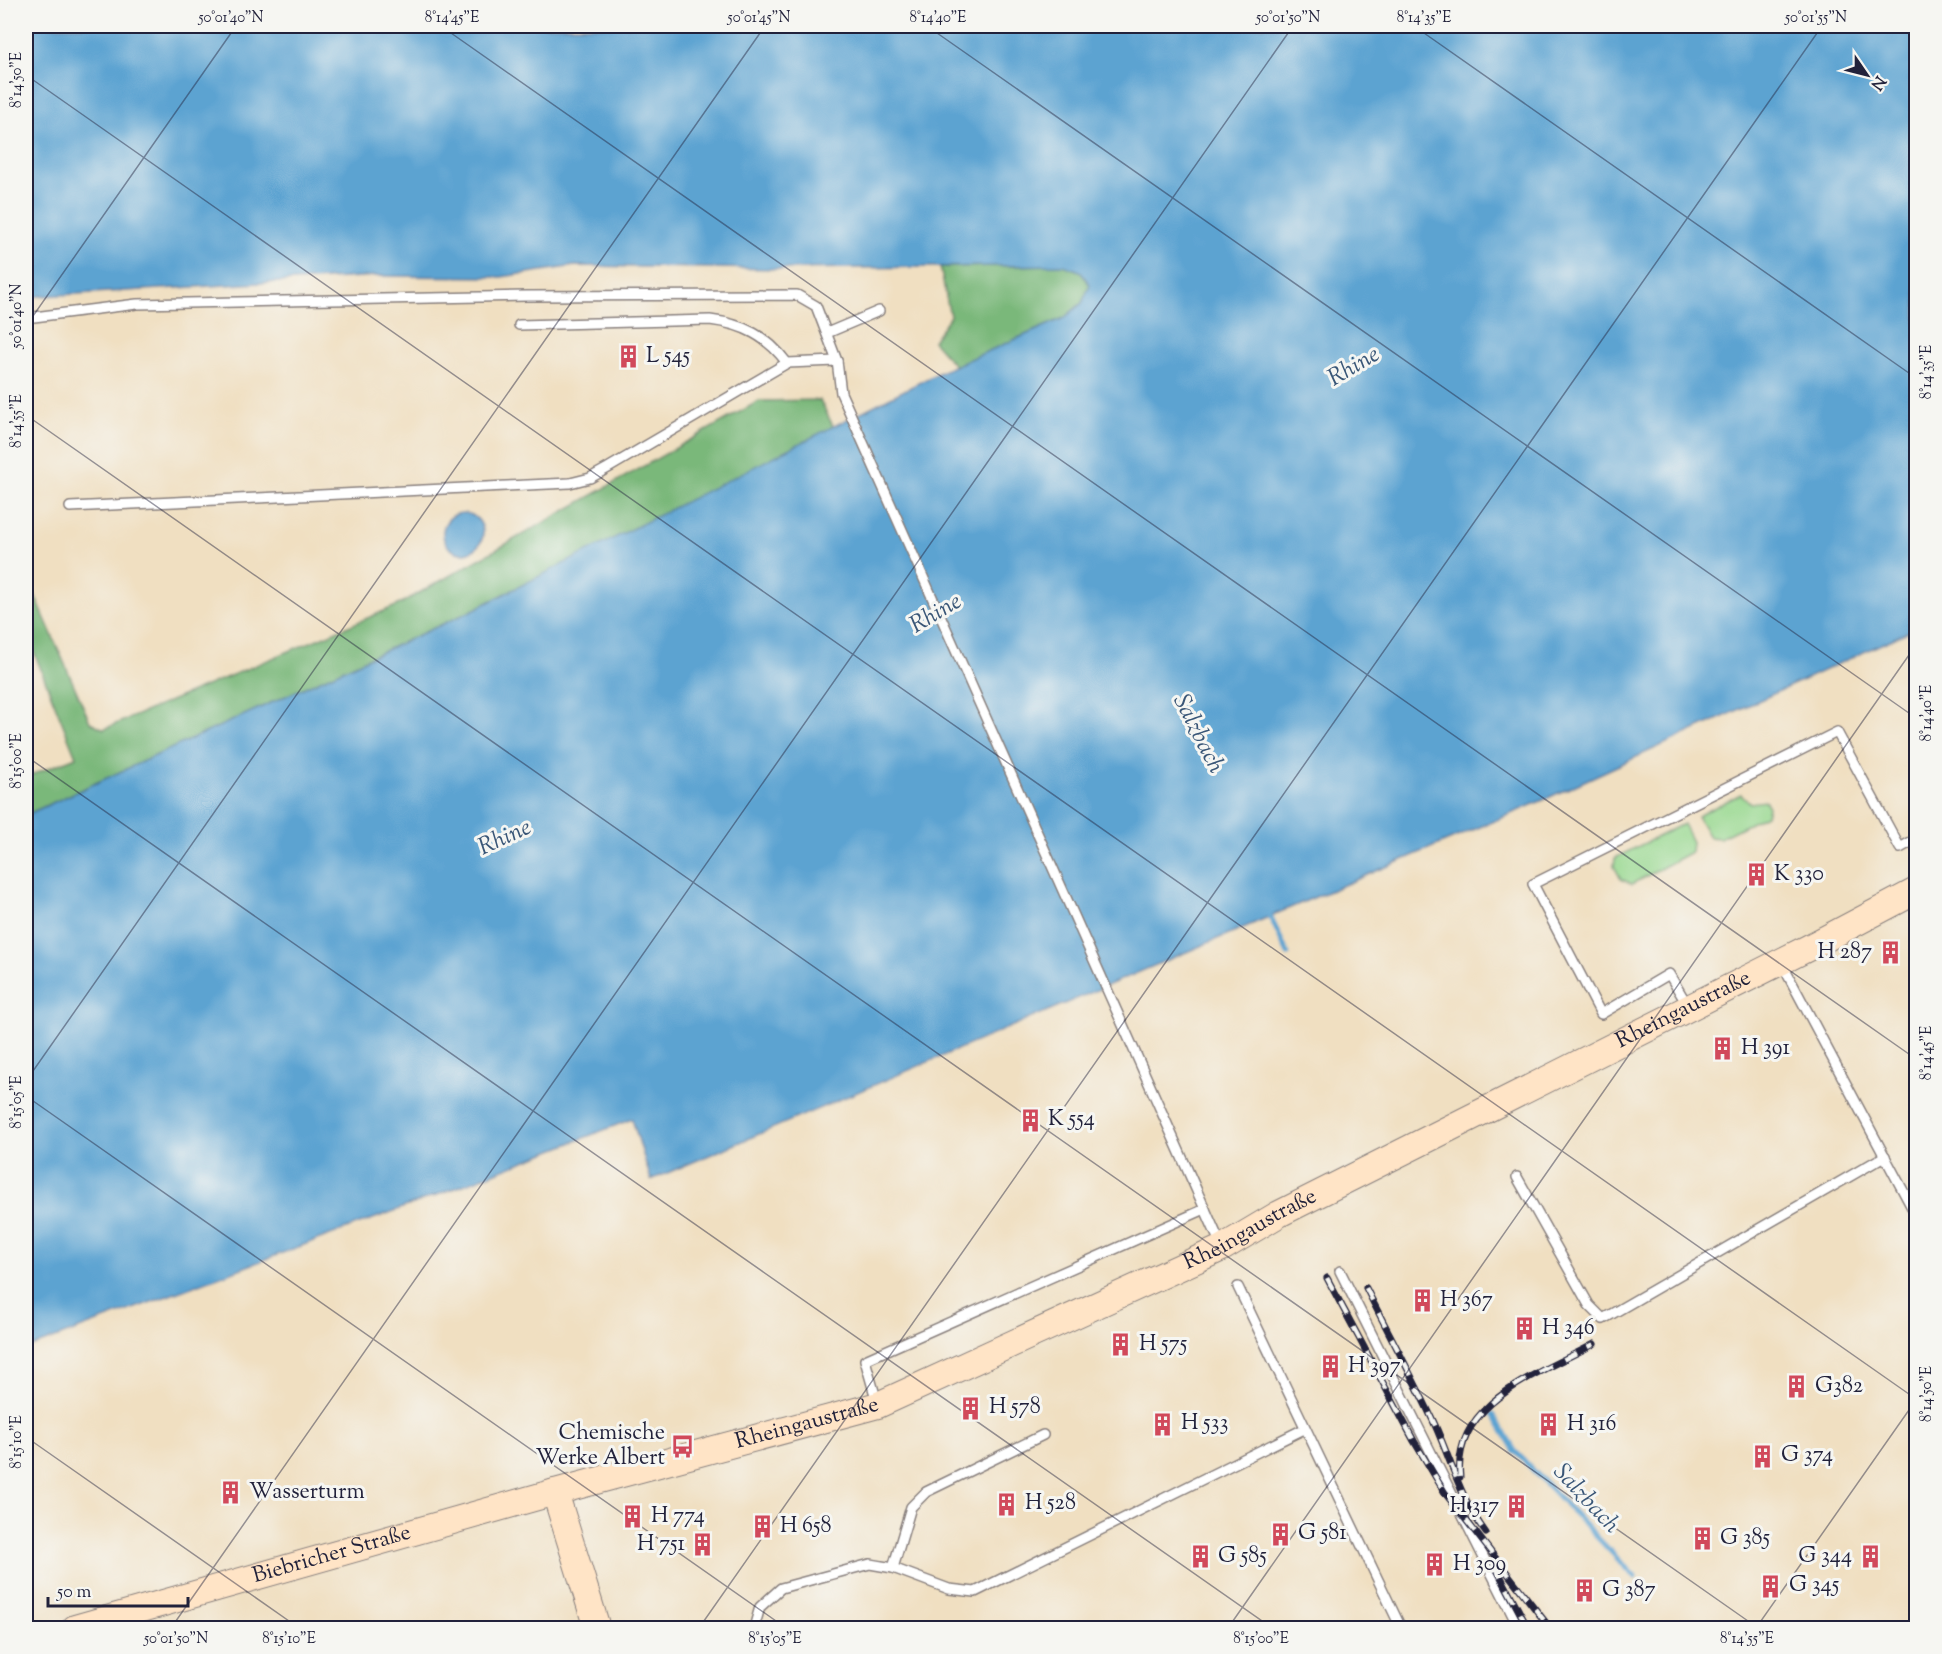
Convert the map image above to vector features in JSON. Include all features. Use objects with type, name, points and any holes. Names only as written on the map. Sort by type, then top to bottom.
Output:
[{"type":"street","name":"Rheingaustraße","points":[[555,1492],[878,1405],[1222,1248],[1279,1214],[1689,1009],[1917,891]]},
{"type":"street","name":"Biebricher Straße","points":[[75,1629],[555,1492]]},
{"type":"street","points":[[555,1492],[597,1629]]},
{"type":"lane","points":[[26,318],[137,304],[515,296],[797,295],[816,306],[837,361],[841,393],[1222,1248]]},
{"type":"lane","points":[[827,333],[879,311]]},
{"type":"lane","points":[[519,325],[710,320],[737,324],[758,334],[776,349],[787,363]]},
{"type":"lane","points":[[70,507],[570,483],[590,478],[787,363],[837,361]]},
{"type":"lane","points":[[1689,1009],[1669,974],[1601,1014],[1533,884],[1837,732],[1900,848],[1917,839]]},
{"type":"lane","points":[[1781,962],[1917,1215]]},
{"type":"lane","points":[[1516,1177],[1589,1305],[1603,1319],[1885,1156]]},
{"type":"lane","points":[[878,1405],[866,1360],[1204,1209]]},
{"type":"lane","points":[[1340,1271],[1519,1629]]},
{"type":"lane","points":[[1239,1287],[1304,1429],[1401,1629]]},
{"type":"lane","points":[[754,1629],[760,1607],[781,1588],[870,1564],[893,1568],[950,1589],[975,1592],[1304,1429]]},
{"type":"lane","points":[[893,1568],[911,1507],[926,1492],[1043,1435]]},
{"type":"green space","points":[[1063,265],[1080,271],[1090,285],[1082,303],[1064,318],[955,366],[933,341],[950,316],[940,267]]},
{"type":"green space","points":[[820,400],[834,428],[469,612],[26,815],[26,777],[76,757],[26,632],[26,575],[90,722],[104,729],[396,606],[759,401]]},
{"type":"green space","points":[[1741,794],[1750,803],[1766,801],[1768,808],[1766,815],[1720,838],[1709,837],[1697,816]]},
{"type":"green space","points":[[1683,824],[1692,842],[1691,852],[1632,884],[1621,879],[1614,866],[1615,858]]},
{"type":"water","name":"Rhine","points":[[26,26],[1916,26],[1916,628],[1541,801],[651,1180],[632,1119],[453,1189],[26,1349],[26,815],[469,612],[936,374],[1064,318],[1082,303],[1090,285],[1080,271],[1063,265],[786,269],[575,266],[501,277],[378,276],[26,297]]},
{"type":"water","points":[[463,513],[477,519],[483,533],[477,547],[463,553],[449,547],[443,533],[449,519]]},
{"type":"waterway","name":"Salzbach","points":[[1268,912],[1288,954]]},
{"type":"waterway","name":"Salzbach","points":[[1493,1414],[1515,1451],[1635,1577]]},
{"type":"railway","points":[[1327,1278],[1414,1441],[1445,1493],[1550,1628]]},
{"type":"railway","points":[[1366,1288],[1427,1408],[1469,1507],[1486,1533]]},
{"type":"railway","points":[[1460,1477],[1461,1451],[1470,1429],[1484,1410],[1525,1379],[1594,1344]]},
{"type":"railway","points":[[1494,1564],[1528,1628]]},
{"type":"place","name":"L 545","points":[[628,357]]},
{"type":"place","name":"K 330","points":[[1756,875]]},
{"type":"place","name":"H 287","points":[[1890,953]]},
{"type":"place","name":"H 391","points":[[1723,1049]]},
{"type":"place","name":"K 554","points":[[1030,1120]]},
{"type":"place","name":"H 367","points":[[1422,1301]]},
{"type":"place","name":"H 346","points":[[1524,1329]]},
{"type":"place","name":"H 575","points":[[1121,1345]]},
{"type":"place","name":"H 397","points":[[1330,1367]]},
{"type":"place","name":"G382","points":[[1797,1387]]},
{"type":"place","name":"H 578","points":[[971,1408]]},
{"type":"place","name":"H 533","points":[[1163,1424]]},
{"type":"place","name":"H 316","points":[[1549,1425]]},
{"type":"place","name":"Chemische Werke Albert","points":[[683,1447]]},
{"type":"place","name":"G 374","points":[[1763,1456]]},
{"type":"place","name":"Wasserturm","points":[[231,1493]]},
{"type":"place","name":"H 528","points":[[1007,1504]]},
{"type":"place","name":"H 317","points":[[1517,1507]]},
{"type":"place","name":"H 774","points":[[633,1517]]},
{"type":"place","name":"H 658","points":[[762,1527]]},
{"type":"place","name":"G 581","points":[[1280,1534]]},
{"type":"place","name":"G 385","points":[[1702,1539]]},
{"type":"place","name":"H 751","points":[[703,1545]]},
{"type":"place","name":"G 585","points":[[1200,1557]]},
{"type":"place","name":"G 344","points":[[1870,1557]]},
{"type":"place","name":"H 309","points":[[1435,1565]]},
{"type":"place","name":"G 345","points":[[1771,1586]]},
{"type":"place","name":"G 387","points":[[1584,1591]]}]
